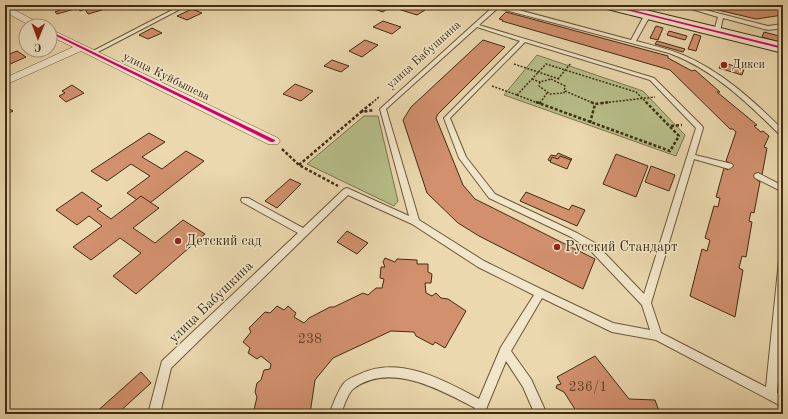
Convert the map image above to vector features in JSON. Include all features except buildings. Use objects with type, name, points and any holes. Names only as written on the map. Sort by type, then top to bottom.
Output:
[{"type":"street","points":[[608,5],[783,48]]},
{"type":"street","points":[[5,8],[23,18]]},
{"type":"street","name":"улица Куйбышева","points":[[58,36],[94,52],[273,141]]},
{"type":"street","points":[[5,82],[82,47]]},
{"type":"lane","points":[[94,52],[186,5]]},
{"type":"lane","points":[[680,5],[768,28],[783,26]]},
{"type":"lane","points":[[498,6],[633,42],[682,57],[703,68],[764,115],[783,134]]},
{"type":"lane","name":"улица Бабушкина","points":[[415,222],[383,109],[498,6]]},
{"type":"lane","points":[[633,42],[648,14]]},
{"type":"lane","points":[[717,31],[721,16]]},
{"type":"lane","points":[[475,25],[578,55],[652,79],[700,128],[646,303]]},
{"type":"lane","points":[[524,40],[447,118],[463,158],[492,196],[574,235],[592,246],[646,303],[657,336]]},
{"type":"lane","points":[[691,156],[729,166]]},
{"type":"lane","points":[[758,176],[783,190]]},
{"type":"lane","points":[[347,191],[415,222],[481,264],[540,293],[612,327],[657,336],[783,402]]},
{"type":"lane","name":"улица Бабушкина","points":[[154,414],[166,365],[347,191]]},
{"type":"lane","points":[[245,200],[304,232]]},
{"type":"lane","points":[[771,395],[783,260]]},
{"type":"lane","points":[[335,414],[348,386],[373,374],[404,372],[453,391],[480,410],[504,351],[540,293]]},
{"type":"lane","points":[[504,351],[527,383],[539,410],[537,414]]},
{"type":"path","points":[[532,79],[540,82],[558,79],[578,55]]},
{"type":"path","points":[[505,60],[558,79],[566,86],[565,91]]},
{"type":"path","points":[[481,82],[517,96],[590,123],[670,151],[679,136],[636,92],[546,64],[517,96]]},
{"type":"path","points":[[540,82],[539,86],[547,93],[559,94],[565,91],[595,104],[668,95]]},
{"type":"path","points":[[539,104],[547,93]]},
{"type":"path","points":[[590,123],[595,104]]},
{"type":"path","points":[[299,165],[361,112],[383,109]]},
{"type":"path","points":[[273,141],[299,165],[347,191]]},
{"type":"green space","points":[[537,55],[643,91],[685,135],[676,156],[504,95]]},
{"type":"green space","points":[[364,116],[378,116],[398,201],[394,206],[307,164]]},
{"type":"cycle path","points":[[608,5],[783,48]]},
{"type":"cycle path","points":[[58,36],[273,141]]},
{"type":"place","name":"Дикси","points":[[724,65]]},
{"type":"place","name":"Детский сад","points":[[178,241]]},
{"type":"place","name":"Русский Стандарт","points":[[557,247]]}]
